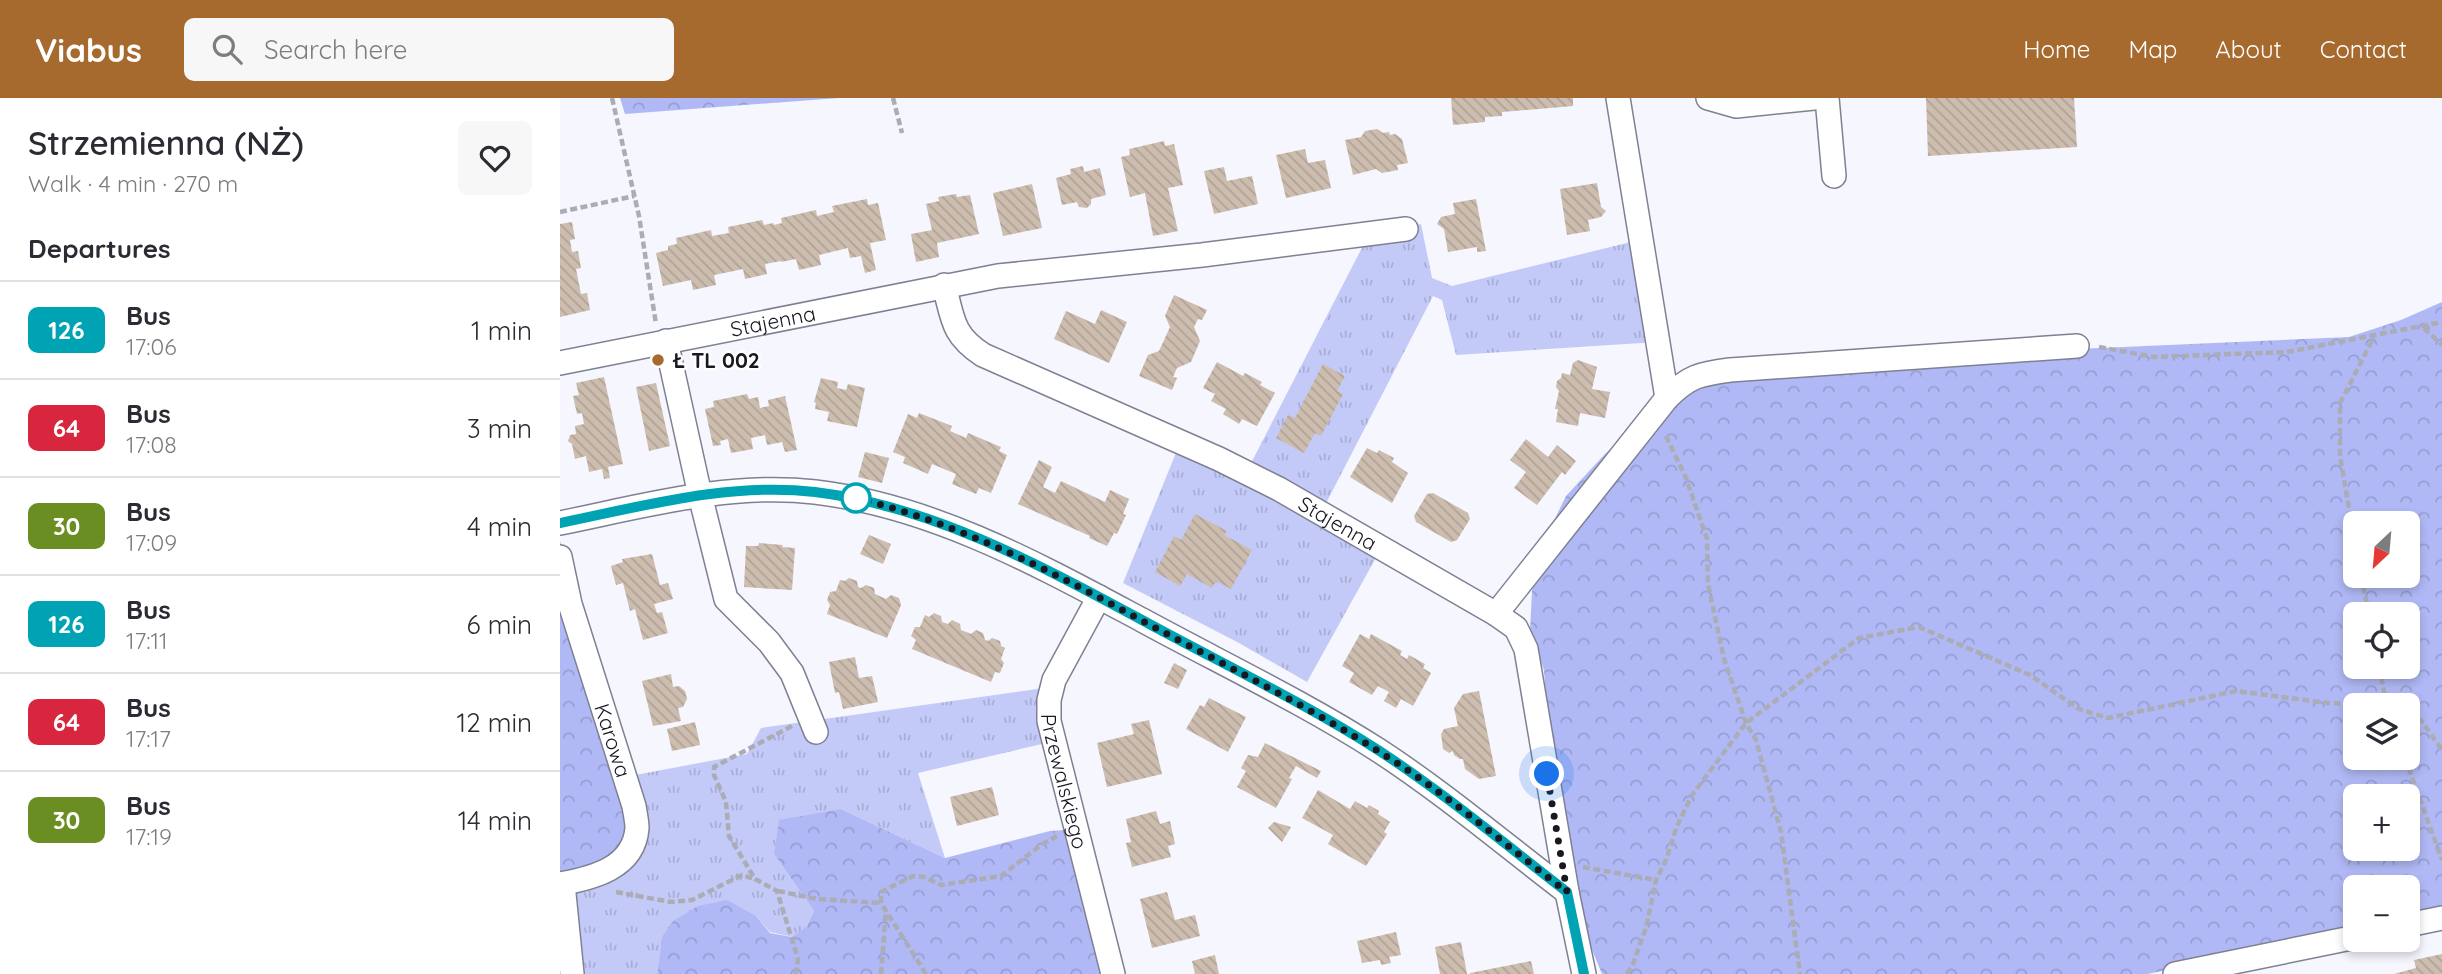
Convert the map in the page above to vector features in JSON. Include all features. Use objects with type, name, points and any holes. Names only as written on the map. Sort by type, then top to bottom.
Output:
[{"type":"street","points":[[1618,98],[1661,405]]},
{"type":"street","points":[[1708,98],[1736,106],[1814,98]]},
{"type":"street","points":[[1827,98],[1834,176]]},
{"type":"street","name":"Stajenna","points":[[560,363],[998,276],[1202,255],[1406,229]]},
{"type":"street","name":"Stajenna","points":[[944,285],[954,324],[965,343],[984,355],[1219,459],[1279,489],[1516,628],[1526,649],[1567,892],[1584,974]]},
{"type":"street","points":[[662,342],[726,599],[769,642],[792,673],[813,723]]},
{"type":"street","points":[[1496,614],[1661,405],[1683,382],[1705,373],[1730,370],[2077,346]]},
{"type":"street","points":[[560,523],[700,495],[777,489],[860,499],[958,530],[1007,550],[1099,597],[1377,750],[1415,775],[1567,892]]},
{"type":"street","name":"Karowa","points":[[560,557],[570,604],[634,806],[637,828],[631,848],[621,863],[605,873],[562,884],[572,974]]},
{"type":"street","name":"Przewalskiego","points":[[1099,597],[1054,680],[1049,700],[1049,721],[1113,974]]},
{"type":"street","points":[[2420,923],[2442,918]]},
{"type":"street","points":[[2175,974],[2343,940]]},
{"type":"path","points":[[612,98],[662,342]]},
{"type":"path","points":[[893,98],[902,133]]},
{"type":"path","points":[[560,212],[634,196]]},
{"type":"path","points":[[2077,346],[2104,347],[2154,357],[2287,352],[2442,322]]},
{"type":"path","points":[[2423,327],[2442,345]]},
{"type":"path","points":[[2349,511],[2340,457],[2340,403],[2374,336]]},
{"type":"path","points":[[1661,405],[1707,539],[1708,584],[1724,659],[1746,723],[1756,740],[1781,832],[1800,974]]},
{"type":"path","points":[[1626,974],[1633,964],[1646,928],[1656,880],[1692,795],[1746,723],[1859,638],[1919,627],[2030,676],[2079,709],[2108,718],[2236,691],[2343,704]]},
{"type":"path","points":[[2420,720],[2442,750]]},
{"type":"path","points":[[755,879],[729,836],[726,802],[714,775],[715,767],[785,731],[813,723]]},
{"type":"path","points":[[2409,770],[2442,860]]},
{"type":"path","points":[[926,974],[881,903],[881,892],[913,876],[924,877],[940,885],[1001,876],[1041,845],[1076,825]]},
{"type":"path","points":[[1562,863],[1656,880]]},
{"type":"path","points":[[614,891],[671,902],[692,900],[741,876],[755,879],[777,891],[817,899],[881,903]]},
{"type":"path","points":[[777,891],[798,959],[796,974]]},
{"type":"path","points":[[881,974],[886,910]]},
{"type":"green space","points":[[620,98],[839,98],[625,114]]},
{"type":"green space","points":[[1421,224],[1432,278],[1452,286],[1639,240],[1657,342],[1456,355],[1442,300],[1433,296],[1322,511],[1383,545],[1307,682],[1239,643],[1123,583],[1180,443],[1247,471],[1369,234]]},
{"type":"green space","points":[[2442,302],[2442,918],[2420,922],[2420,875],[2343,875],[2343,936],[2147,974],[1602,974],[1588,940],[1550,758],[1544,670],[1530,631],[1532,591],[1542,545],[1566,496],[1605,454],[1667,398],[1720,365],[2349,337],[2401,320]]},
{"type":"green space","points":[[560,541],[630,776],[635,843],[560,883]]},
{"type":"green space","points":[[1051,687],[1055,741],[918,773],[945,858],[841,809],[774,854],[814,911],[806,927],[793,937],[770,932],[756,916],[662,937],[657,974],[560,974],[560,883],[630,776],[747,754],[761,728]]},
{"type":"green space","points":[[841,809],[945,858],[1050,831],[1081,829],[1118,974],[657,974],[662,937],[673,921],[698,906],[727,900],[756,916],[770,933],[792,937],[806,927],[814,911],[774,854],[779,820]]},
{"type":"building","points":[[1451,98],[1573,98],[1573,106],[1502,112],[1502,116],[1485,117],[1485,122],[1453,125]]},
{"type":"building","points":[[1926,98],[2074,98],[2077,147],[1928,156]]},
{"type":"building","points":[[1377,129],[1402,139],[1408,163],[1397,165],[1398,170],[1382,173],[1376,169],[1353,175],[1345,140],[1361,137],[1365,131]]},
{"type":"building","points":[[1164,141],[1165,146],[1174,144],[1183,185],[1168,188],[1178,231],[1153,236],[1145,193],[1130,197],[1121,157],[1130,155],[1129,149]]},
{"type":"building","points":[[1305,149],[1308,163],[1325,160],[1331,188],[1286,198],[1276,155]]},
{"type":"building","points":[[1083,166],[1084,172],[1100,168],[1106,195],[1091,199],[1087,208],[1079,207],[1077,202],[1062,205],[1056,178],[1071,174],[1070,169]]},
{"type":"building","points":[[1224,167],[1227,181],[1252,176],[1258,204],[1214,214],[1204,171]]},
{"type":"building","points":[[1597,183],[1601,207],[1606,211],[1601,217],[1588,220],[1590,231],[1567,235],[1560,189]]},
{"type":"building","points":[[1032,184],[1042,228],[1003,236],[993,193]]},
{"type":"building","points":[[956,194],[957,197],[970,195],[979,234],[937,243],[939,257],[916,262],[911,234],[932,230],[926,204],[939,201],[938,197]]},
{"type":"building","points":[[867,199],[868,205],[878,203],[886,240],[870,243],[876,270],[865,273],[861,256],[850,258],[848,248],[819,255],[821,265],[799,270],[796,259],[765,264],[767,274],[745,279],[743,269],[714,275],[716,285],[693,290],[691,280],[663,286],[656,253],[677,244],[676,238],[711,230],[712,236],[729,233],[728,227],[762,220],[764,225],[774,225],[782,223],[781,218],[816,210],[817,216],[834,212],[832,206]]},
{"type":"building","points":[[1476,199],[1486,251],[1477,252],[1477,247],[1448,252],[1444,229],[1437,224],[1441,217],[1455,214],[1453,203]]},
{"type":"building","points":[[572,222],[575,239],[570,240],[572,252],[578,251],[581,268],[576,269],[581,294],[587,293],[590,310],[560,317],[560,224]]},
{"type":"building","points":[[1174,295],[1207,310],[1202,320],[1198,319],[1194,327],[1200,341],[1191,362],[1177,368],[1173,377],[1177,378],[1172,390],[1139,376],[1148,355],[1159,351],[1170,327],[1165,316]]},
{"type":"building","points":[[1101,310],[1127,322],[1109,363],[1054,339],[1066,311],[1095,324]]},
{"type":"building","points":[[1578,360],[1597,367],[1592,389],[1610,392],[1605,418],[1580,413],[1578,426],[1556,422],[1558,409],[1555,409],[1559,391],[1556,387],[1557,381],[1562,373],[1570,375],[1573,363]]},
{"type":"building","points":[[1217,362],[1243,376],[1245,373],[1262,382],[1260,385],[1275,393],[1257,426],[1242,419],[1239,424],[1223,414],[1226,409],[1211,401],[1215,394],[1203,388]]},
{"type":"building","points":[[1323,364],[1345,376],[1337,391],[1343,394],[1321,436],[1315,433],[1304,453],[1276,438],[1288,415],[1295,418]]},
{"type":"building","points":[[604,377],[623,464],[608,467],[610,478],[604,479],[602,469],[589,472],[586,456],[575,459],[572,444],[568,441],[570,435],[576,434],[575,426],[584,424],[582,413],[577,414],[573,396],[579,395],[576,383]]},
{"type":"building","points":[[821,378],[838,382],[837,388],[846,390],[848,384],[865,388],[857,427],[827,421],[829,412],[815,409],[814,402]]},
{"type":"building","points":[[656,383],[670,446],[649,451],[636,387]]},
{"type":"building","points":[[747,394],[749,399],[758,397],[760,408],[769,406],[768,400],[785,396],[797,450],[785,452],[782,442],[767,445],[765,435],[751,438],[753,449],[731,453],[728,439],[720,441],[721,445],[713,446],[705,409],[714,407],[713,401]]},
{"type":"building","points":[[919,413],[952,426],[950,431],[966,438],[968,433],[1001,447],[999,451],[1007,455],[991,493],[979,488],[976,494],[952,484],[956,474],[932,464],[928,474],[903,463],[905,457],[893,452],[908,414],[917,418]]},
{"type":"building","points":[[1526,439],[1548,457],[1557,445],[1576,461],[1565,475],[1562,472],[1537,505],[1514,488],[1526,472],[1510,460]]},
{"type":"building","points":[[1367,448],[1377,453],[1379,450],[1394,458],[1392,462],[1408,473],[1392,503],[1350,477]]},
{"type":"building","points":[[865,452],[889,458],[882,483],[858,477]]},
{"type":"building","points":[[1039,460],[1052,467],[1043,487],[1055,493],[1061,481],[1105,502],[1110,490],[1129,499],[1123,514],[1126,515],[1117,534],[1114,533],[1107,546],[1018,504]]},
{"type":"building","points":[[1433,493],[1468,513],[1470,519],[1457,540],[1451,542],[1416,522],[1414,516],[1427,494]]},
{"type":"building","points":[[1195,514],[1227,531],[1224,535],[1252,550],[1231,589],[1216,581],[1212,588],[1187,574],[1180,586],[1155,572],[1174,536],[1181,540]]},
{"type":"building","points":[[869,535],[891,544],[883,564],[860,554]]},
{"type":"building","points":[[759,543],[795,548],[792,590],[744,587],[746,546],[758,546]]},
{"type":"building","points":[[652,554],[660,585],[668,583],[673,599],[654,604],[657,613],[662,612],[668,633],[643,640],[635,609],[630,611],[623,583],[616,585],[611,566],[623,562],[622,559]]},
{"type":"building","points":[[849,578],[857,581],[858,587],[866,585],[874,588],[875,594],[886,599],[891,595],[899,598],[901,605],[887,638],[827,614],[830,592],[836,591],[840,580]]},
{"type":"building","points":[[934,613],[941,616],[942,622],[948,624],[952,620],[960,624],[961,630],[971,634],[976,630],[983,633],[985,640],[992,638],[1000,641],[1005,648],[1001,659],[1004,663],[1000,673],[995,672],[991,682],[912,649],[916,640],[911,636],[915,627],[920,627],[925,615],[929,617]]},
{"type":"building","points":[[1360,634],[1369,639],[1371,634],[1402,651],[1400,655],[1407,659],[1409,655],[1425,664],[1423,668],[1431,673],[1413,706],[1401,699],[1396,708],[1384,701],[1389,692],[1378,686],[1372,695],[1349,682],[1354,673],[1342,666]]},
{"type":"building","points":[[855,657],[859,678],[872,676],[878,702],[843,709],[839,692],[835,693],[829,662]]},
{"type":"building","points":[[1174,663],[1187,670],[1178,689],[1164,683]]},
{"type":"building","points":[[671,674],[673,687],[679,686],[685,691],[687,699],[683,707],[678,708],[681,721],[653,726],[642,681]]},
{"type":"building","points":[[1479,691],[1496,776],[1479,779],[1465,769],[1463,759],[1454,755],[1453,751],[1449,753],[1443,749],[1441,734],[1444,729],[1458,726],[1454,708],[1463,694]]},
{"type":"building","points":[[1209,698],[1246,717],[1228,752],[1186,729],[1200,705],[1204,707]]},
{"type":"building","points":[[1149,720],[1162,774],[1107,787],[1097,743],[1134,734],[1131,724]]},
{"type":"building","points":[[695,722],[700,745],[672,751],[667,729]]},
{"type":"building","points":[[1265,743],[1321,771],[1317,778],[1296,766],[1276,808],[1237,787],[1246,771],[1241,768],[1248,755],[1258,757]]},
{"type":"building","points":[[992,787],[999,815],[957,826],[950,797]]},
{"type":"building","points":[[1318,790],[1350,809],[1355,801],[1367,808],[1369,805],[1390,822],[1384,832],[1387,834],[1366,866],[1328,844],[1333,835],[1302,818]]},
{"type":"building","points":[[1156,811],[1160,824],[1170,821],[1175,844],[1168,846],[1171,857],[1132,867],[1126,843],[1131,842],[1126,819]]},
{"type":"building","points":[[1274,822],[1291,827],[1282,842],[1268,828]]},
{"type":"building","points":[[1167,892],[1175,920],[1195,915],[1200,936],[1152,948],[1140,899]]},
{"type":"building","points":[[1396,932],[1401,955],[1389,957],[1391,963],[1381,965],[1380,960],[1362,963],[1357,941]]},
{"type":"building","points":[[1461,942],[1467,974],[1440,974],[1435,947]]},
{"type":"building","points":[[2442,954],[2442,974],[2394,974],[2416,968],[2414,960]]},
{"type":"building","points":[[1215,955],[1219,974],[1195,974],[1192,961]]},
{"type":"building","points":[[1531,961],[1534,974],[1470,974],[1470,973]]},
{"type":"bus line","name":"126","points":[[560,523],[700,495],[777,489],[860,499],[958,530],[1007,550],[1332,723],[1415,775],[1567,892],[1584,974]]},
{"type":"place","name":"Ł TL 002","points":[[658,360]]},
{"type":"route","points":[[856,498],[909,513],[1007,550],[1332,723],[1415,775],[1567,892],[1547,774]]}]
